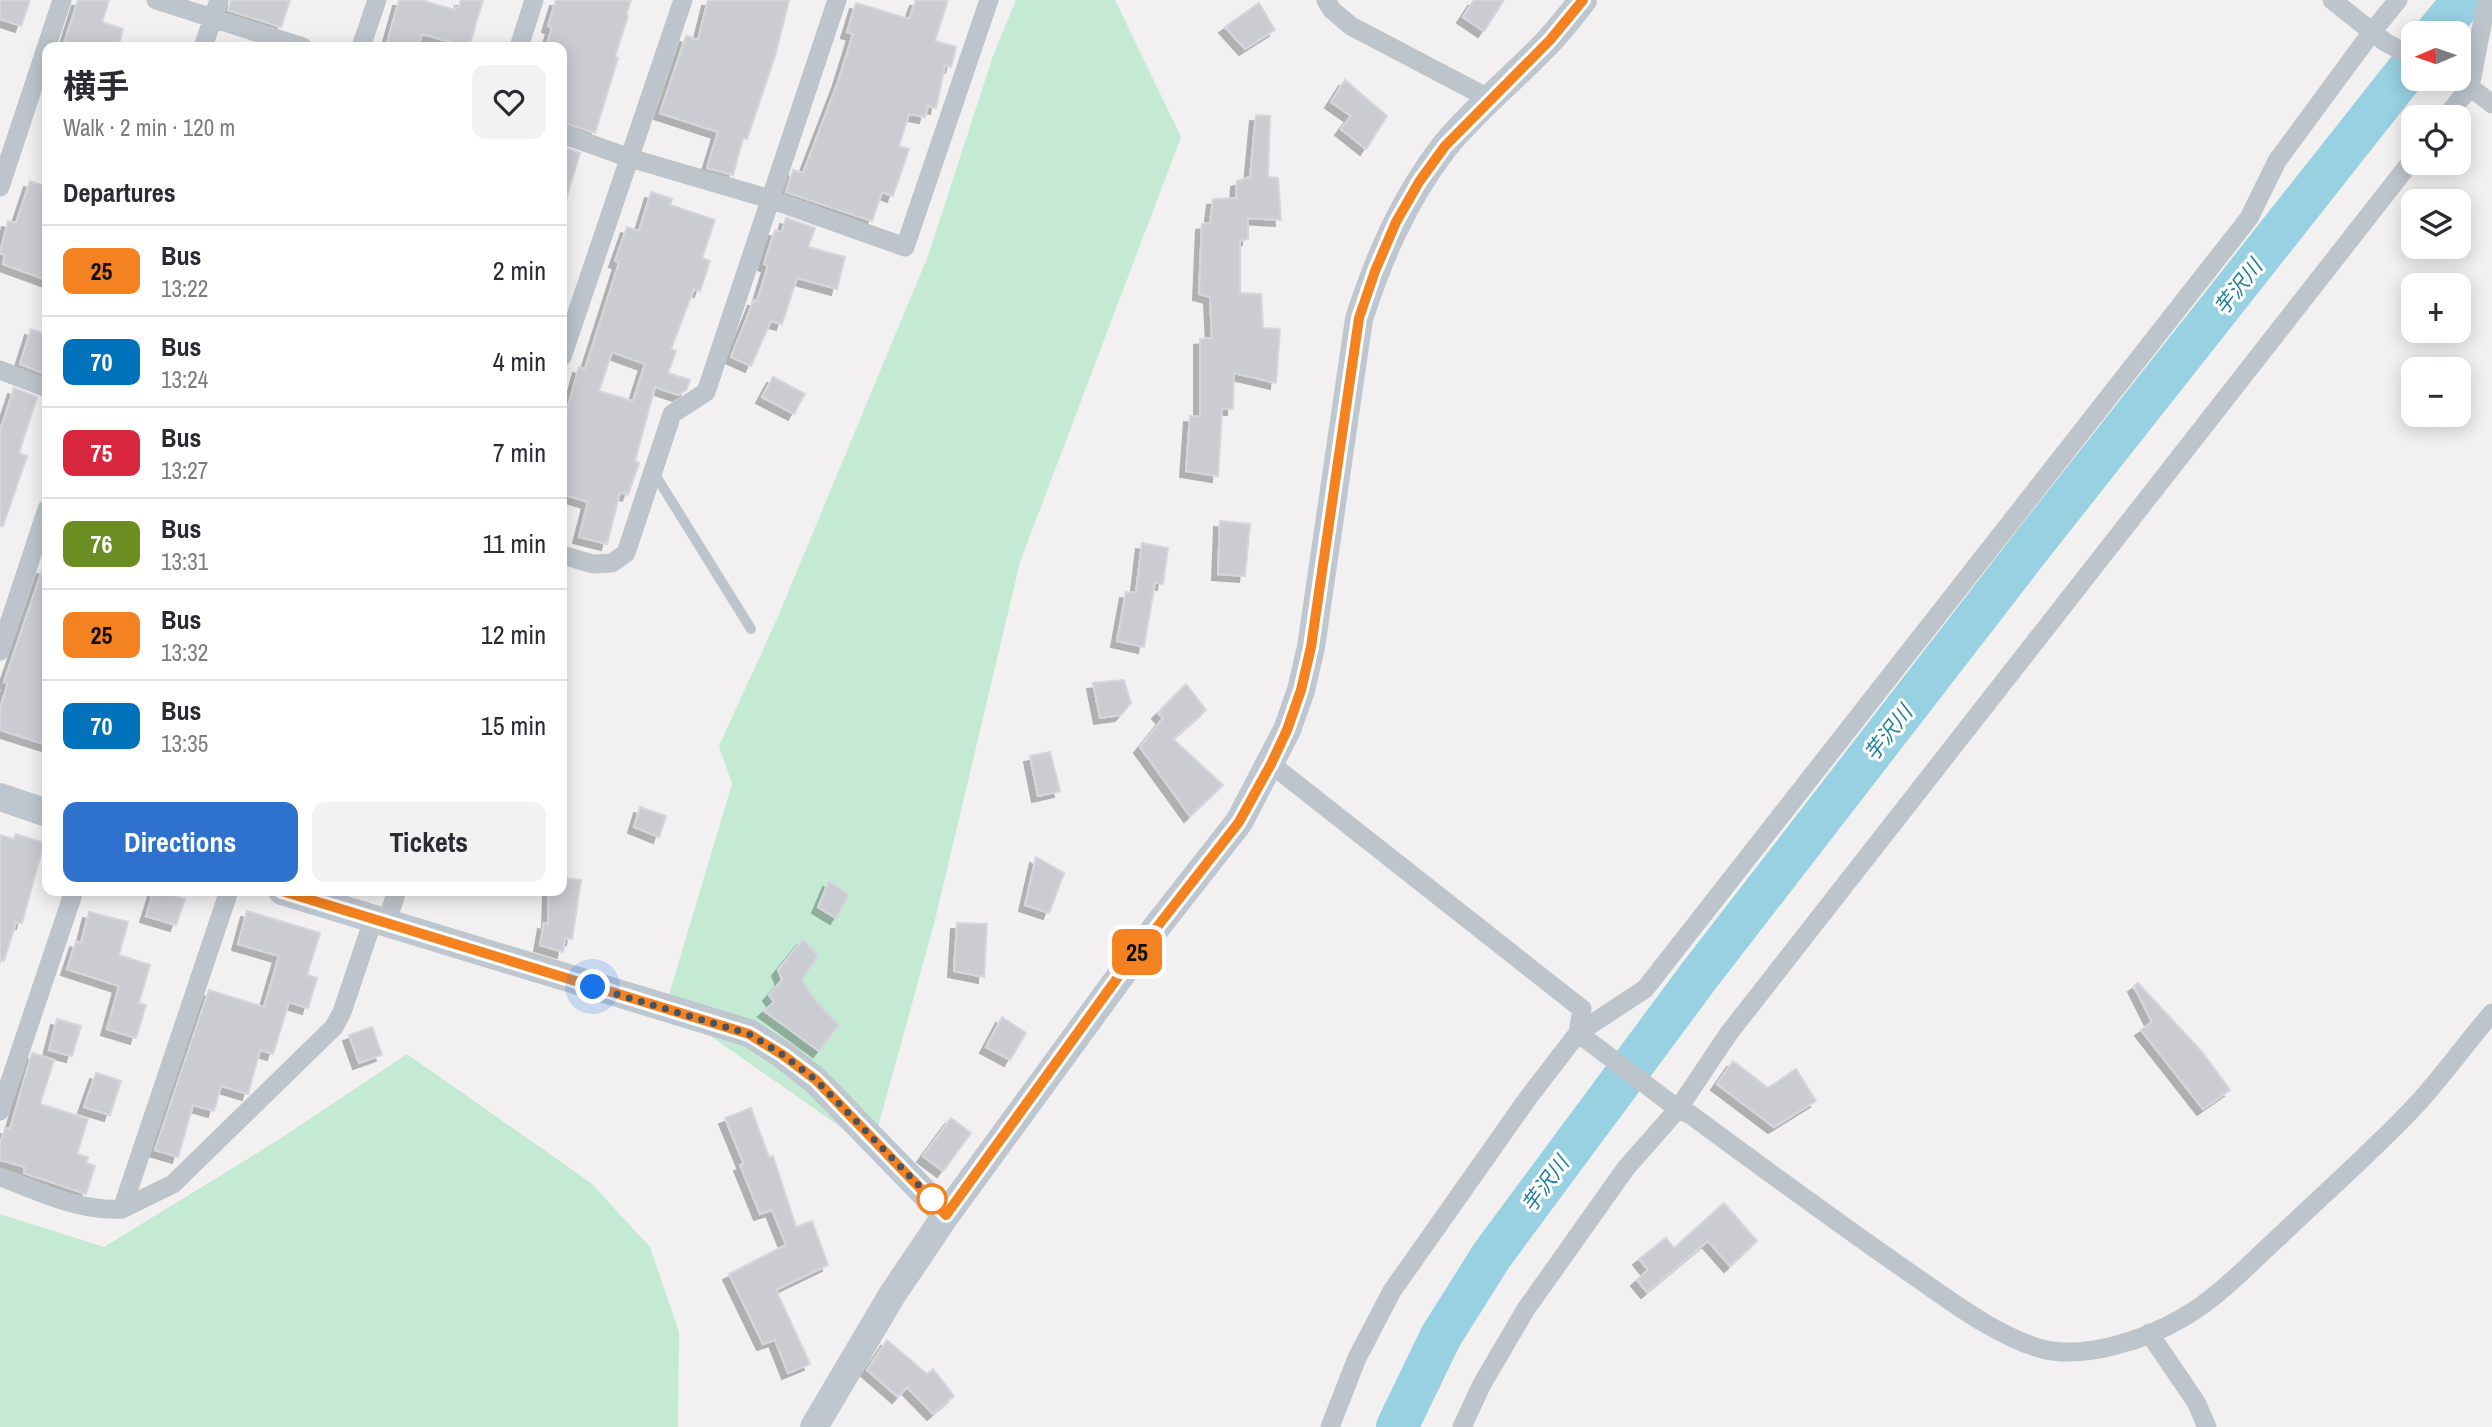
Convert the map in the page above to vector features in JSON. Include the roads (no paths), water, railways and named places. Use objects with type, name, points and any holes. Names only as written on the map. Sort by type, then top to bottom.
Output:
[{"type":"street","points":[[48,42],[62,0]]},
{"type":"street","points":[[156,0],[216,9],[292,42]]},
{"type":"street","points":[[363,42],[377,0]]},
{"type":"street","points":[[521,42],[534,0]]},
{"type":"street","points":[[567,342],[683,0]]},
{"type":"street","points":[[567,556],[593,564],[612,563],[626,553],[672,414],[706,392],[837,0]]},
{"type":"street","points":[[567,136],[630,158],[770,199],[905,247],[989,0]]},
{"type":"street","points":[[1326,0],[1332,10],[1351,26],[1490,99]]},
{"type":"street","points":[[814,1427],[892,1295],[946,1215],[1118,977],[1239,822],[1271,764],[1301,690],[1311,647],[1359,318],[1375,271],[1396,222],[1419,182],[1445,146],[1550,40],[1583,0]]},
{"type":"street","points":[[2332,0],[2378,37],[2401,50]]},
{"type":"street","points":[[1330,1427],[1357,1358],[1392,1292],[1528,1098],[1578,1033],[1645,989],[2249,218],[2277,161],[2378,37],[2398,0]]},
{"type":"street","points":[[2471,54],[2486,5],[2490,0]]},
{"type":"street","points":[[205,42],[216,9]]},
{"type":"street","points":[[0,187],[42,60]]},
{"type":"street","points":[[2471,89],[2492,104]]},
{"type":"street","points":[[1462,1427],[1482,1384],[1526,1309],[1626,1168],[1678,1109],[1729,1033],[2401,174]]},
{"type":"street","points":[[0,370],[42,386]]},
{"type":"street","points":[[0,650],[42,524]]},
{"type":"street","points":[[1271,764],[1582,1009],[1578,1033]]},
{"type":"street","points":[[0,797],[42,811]]},
{"type":"street","points":[[0,1111],[72,896]]},
{"type":"street","points":[[122,1209],[227,896]]},
{"type":"street","points":[[298,896],[749,1034],[816,1080],[946,1215]]},
{"type":"street","points":[[0,1177],[74,1204],[105,1210],[122,1209],[173,1184],[334,1027],[379,922],[394,896]]},
{"type":"street","points":[[1578,1033],[1678,1109],[1691,1115],[1840,1225],[1972,1315],[2015,1339],[2045,1349],[2080,1351],[2111,1347],[2149,1333],[2184,1317],[2217,1294],[2419,1102],[2492,1013]]},
{"type":"street","points":[[2149,1333],[2196,1402],[2207,1427]]},
{"type":"lane","points":[[654,474],[751,629]]},
{"type":"waterway","name":"芋沢川","points":[[2446,21],[2463,0]]},
{"type":"waterway","name":"芋沢川","points":[[1397,1427],[1441,1336],[1492,1255],[1698,977],[2033,544],[2401,78]]}]
